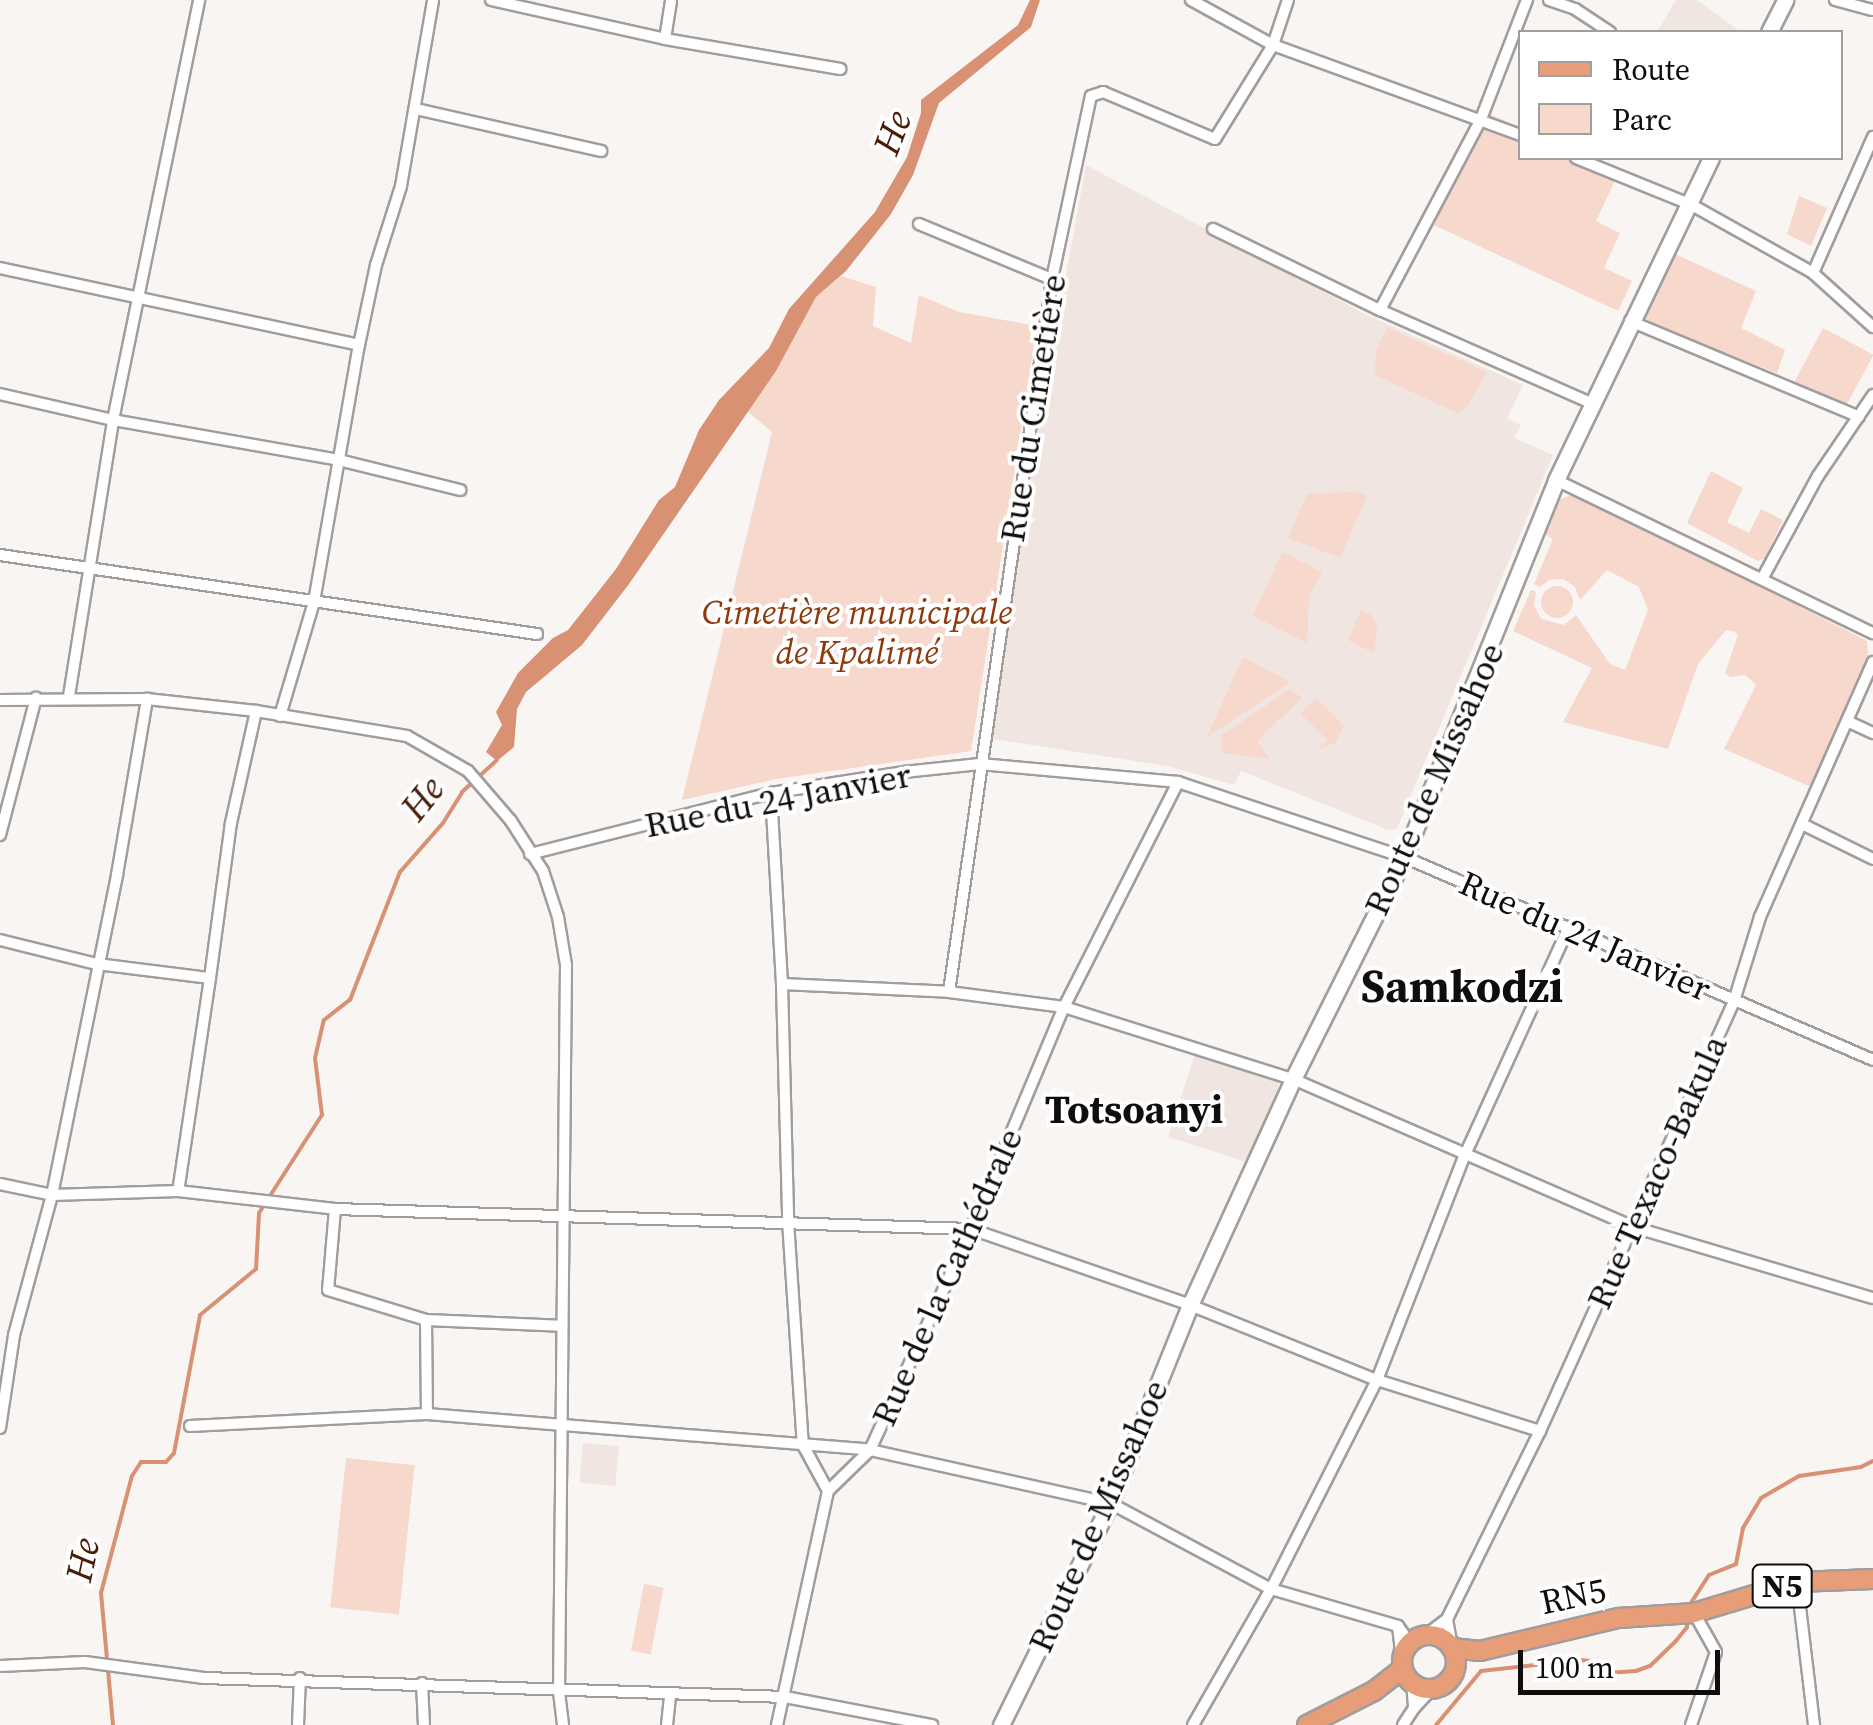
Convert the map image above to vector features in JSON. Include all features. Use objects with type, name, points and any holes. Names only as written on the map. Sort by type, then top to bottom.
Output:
[{"type":"main road","points":[[1770,30],[1784,0]]},
{"type":"main road","name":"Route de Missahoe","points":[[1001,1725],[1110,1503],[1190,1306],[1293,1079],[1404,857],[1556,480],[1630,320],[1692,205],[1710,160]]},
{"type":"main road","name":"N5","points":[[1688,1614],[1797,1582],[1873,1579]]},
{"type":"main road","name":"RN5","points":[[1418,1639],[1443,1639],[1452,1648],[1480,1651],[1619,1618],[1688,1614]]},
{"type":"main road","points":[[1408,1676],[1418,1639]]},
{"type":"main road","points":[[1452,1648],[1455,1671]]},
{"type":"main road","name":"RN5","points":[[1432,1689],[1447,1683],[1455,1671],[1480,1651]]},
{"type":"main road","points":[[1408,1676],[1432,1689]]},
{"type":"main road","points":[[1308,1725],[1408,1676]]},
{"type":"street","points":[[69,696],[113,420],[199,0]]},
{"type":"street","points":[[280,716],[314,602],[359,345],[416,109],[433,0]]},
{"type":"street","points":[[491,0],[665,39],[840,69]]},
{"type":"street","points":[[665,39],[670,0]]},
{"type":"street","points":[[1190,0],[1274,44],[1518,134]]},
{"type":"street","points":[[1274,44],[1288,0]]},
{"type":"street","points":[[1380,310],[1480,119],[1527,0]]},
{"type":"street","points":[[1549,0],[1575,8],[1607,30]]},
{"type":"street","points":[[1834,0],[1873,10]]},
{"type":"street","name":"Rue du Cimetière","points":[[949,992],[1052,278],[1092,96],[1103,92],[1215,139],[1274,44]]},
{"type":"street","points":[[416,109],[601,152]]},
{"type":"street","points":[[1812,273],[1873,137]]},
{"type":"street","points":[[1581,160],[1692,205],[1812,273],[1873,327]]},
{"type":"street","points":[[918,224],[1052,278]]},
{"type":"street","points":[[1214,228],[1380,310],[1593,404]]},
{"type":"street","points":[[0,268],[359,345]]},
{"type":"street","points":[[1630,320],[1860,417]]},
{"type":"street","points":[[0,394],[113,420],[339,460],[460,490]]},
{"type":"street","points":[[1762,579],[1818,476],[1873,395]]},
{"type":"street","points":[[1556,480],[1873,632]]},
{"type":"street","points":[[0,555],[536,634]]},
{"type":"street","name":"Rue Texaco-Bakula","points":[[1418,1639],[1447,1620],[1540,1431],[1734,1001],[1760,917],[1873,662]]},
{"type":"street","points":[[0,700],[69,696],[147,699],[256,711],[407,736],[468,770],[511,821],[543,871],[558,917],[566,965],[559,1692],[562,1725]]},
{"type":"street","points":[[0,835],[36,698]]},
{"type":"street","points":[[0,1428],[14,1335],[52,1195],[141,750],[147,699]]},
{"type":"street","points":[[178,1191],[231,824],[256,711]]},
{"type":"street","points":[[1847,721],[1873,733]]},
{"type":"street","name":"Rue du 24 Janvier","points":[[530,854],[771,793],[980,764],[1178,782],[1404,857],[1873,1060]]},
{"type":"street","name":"Rue de la Cathédrale","points":[[828,1490],[870,1450],[971,1229],[1064,1007],[1178,782]]},
{"type":"street","points":[[771,793],[782,984],[788,1221],[804,1445],[828,1490],[777,1725]]},
{"type":"street","points":[[1802,824],[1873,859]]},
{"type":"street","points":[[1193,1725],[1271,1589],[1378,1380],[1464,1157],[1568,926]]},
{"type":"street","points":[[0,940],[97,964],[210,978]]},
{"type":"street","points":[[782,984],[949,992],[1064,1007],[1293,1079],[1464,1157],[1633,1227],[1873,1298]]},
{"type":"street","points":[[0,1184],[52,1195],[178,1191],[335,1209],[971,1229],[1190,1306],[1378,1380],[1540,1431]]},
{"type":"street","points":[[335,1209],[328,1290],[426,1320],[561,1326]]},
{"type":"street","points":[[426,1320],[427,1414]]},
{"type":"street","points":[[190,1426],[427,1414],[870,1450],[1110,1503],[1271,1589],[1398,1626],[1418,1639]]},
{"type":"street","points":[[1797,1582],[1814,1725]]},
{"type":"street","points":[[1688,1614],[1716,1652],[1692,1725]]},
{"type":"street","points":[[1447,1620],[1452,1648]]},
{"type":"street","points":[[1398,1626],[1414,1708]]},
{"type":"street","points":[[0,1666],[85,1662],[204,1678],[300,1678],[559,1692],[785,1697],[932,1725]]},
{"type":"street","points":[[298,1725],[300,1678]]},
{"type":"street","points":[[422,1683],[424,1725]]},
{"type":"street","points":[[1403,1725],[1432,1689]]},
{"type":"street","points":[[667,1725],[670,1696]]},
{"type":"shaded area","points":[[1030,0],[1040,0],[1031,27],[939,103],[913,175],[891,214],[846,271],[816,297],[776,371],[629,584],[582,645],[526,692],[517,709],[514,747],[497,761],[486,752],[502,725],[496,712],[518,673],[553,638],[568,630],[616,569],[659,500],[675,487],[699,430],[719,400],[769,348],[789,309],[875,212],[907,157],[921,113],[921,100],[1018,25]]},
{"type":"shaded area","points":[[1676,0],[1697,0],[1738,30],[1658,30]]},
{"type":"shaded area","points":[[1086,165],[1367,315],[1523,385],[1507,418],[1521,425],[1514,438],[1553,455],[1397,829],[1388,830],[1241,771],[1234,785],[1167,766],[981,737]]},
{"type":"shaded area","points":[[1195,1054],[1280,1082],[1253,1164],[1168,1137]]},
{"type":"shaded area","points":[[583,1443],[619,1446],[615,1486],[580,1483]]},
{"type":"green space","points":[[1484,112],[1518,126],[1518,160],[1600,160],[1621,168],[1596,221],[1620,233],[1604,268],[1632,281],[1618,311],[1434,225]]},
{"type":"green space","points":[[1799,196],[1827,208],[1811,246],[1787,234]]},
{"type":"green space","points":[[1675,254],[1756,291],[1741,328],[1785,350],[1777,373],[1649,324],[1646,317]]},
{"type":"green space","name":"Cimetière municipale de Kpalimé","points":[[841,276],[876,287],[873,326],[911,343],[919,295],[959,312],[1037,326],[971,751],[776,779],[682,800],[772,432],[747,411],[775,372],[816,297]]},
{"type":"green space","points":[[1387,328],[1487,372],[1468,406],[1457,413],[1375,375],[1376,350]]},
{"type":"green space","points":[[1823,328],[1873,355],[1841,415],[1791,388]]},
{"type":"green space","points":[[1711,471],[1743,488],[1727,522],[1749,533],[1761,509],[1783,520],[1765,558],[1758,561],[1687,523]]},
{"type":"green space","points":[[1355,492],[1367,496],[1340,558],[1288,538],[1307,494]]},
{"type":"green space","points":[[1576,493],[1867,641],[1868,656],[1811,787],[1724,749],[1756,685],[1745,675],[1730,677],[1725,673],[1738,635],[1733,631],[1726,630],[1698,664],[1668,749],[1563,722],[1592,668],[1513,631],[1531,590],[1536,592],[1534,605],[1541,619],[1564,625],[1576,615],[1610,664],[1625,670],[1648,610],[1639,587],[1607,570],[1580,600],[1575,587],[1563,579],[1549,580],[1540,587],[1534,584],[1553,539],[1545,534],[1559,500]]},
{"type":"green space","points":[[1282,552],[1322,572],[1309,596],[1307,643],[1253,616]]},
{"type":"green space","points":[[1557,586],[1569,590],[1573,602],[1569,614],[1557,618],[1545,614],[1541,602],[1545,590]]},
{"type":"green space","points":[[1361,610],[1371,615],[1377,627],[1374,653],[1348,640]]},
{"type":"green space","points":[[1243,657],[1290,682],[1207,737]]},
{"type":"green space","points":[[1290,689],[1302,698],[1257,741],[1270,759],[1222,753],[1222,735]]},
{"type":"green space","points":[[1317,699],[1344,726],[1335,743],[1318,749],[1327,740],[1300,713]]},
{"type":"green space","points":[[346,1458],[415,1465],[399,1614],[330,1607]]},
{"type":"green space","points":[[644,1584],[664,1588],[651,1655],[631,1651]]},
{"type":"waterway","name":"He","points":[[113,1725],[101,1593],[132,1476],[141,1462],[166,1462],[174,1453],[200,1315],[256,1269],[259,1213],[322,1115],[315,1058],[324,1020],[350,1000],[400,872],[443,823],[462,792],[497,760]]},
{"type":"waterway","points":[[1687,1609],[1709,1575],[1736,1564],[1743,1528],[1761,1498],[1799,1476],[1861,1467],[1873,1461]]},
{"type":"waterway","points":[[1436,1725],[1481,1671],[1580,1660],[1591,1661],[1607,1673],[1636,1671],[1650,1666],[1675,1642],[1687,1627],[1687,1618]]},
{"type":"district","name":"Samkodzi","points":[[1462,987]]},
{"type":"district","name":"Totsoanyi","points":[[1134,1109]]}]
